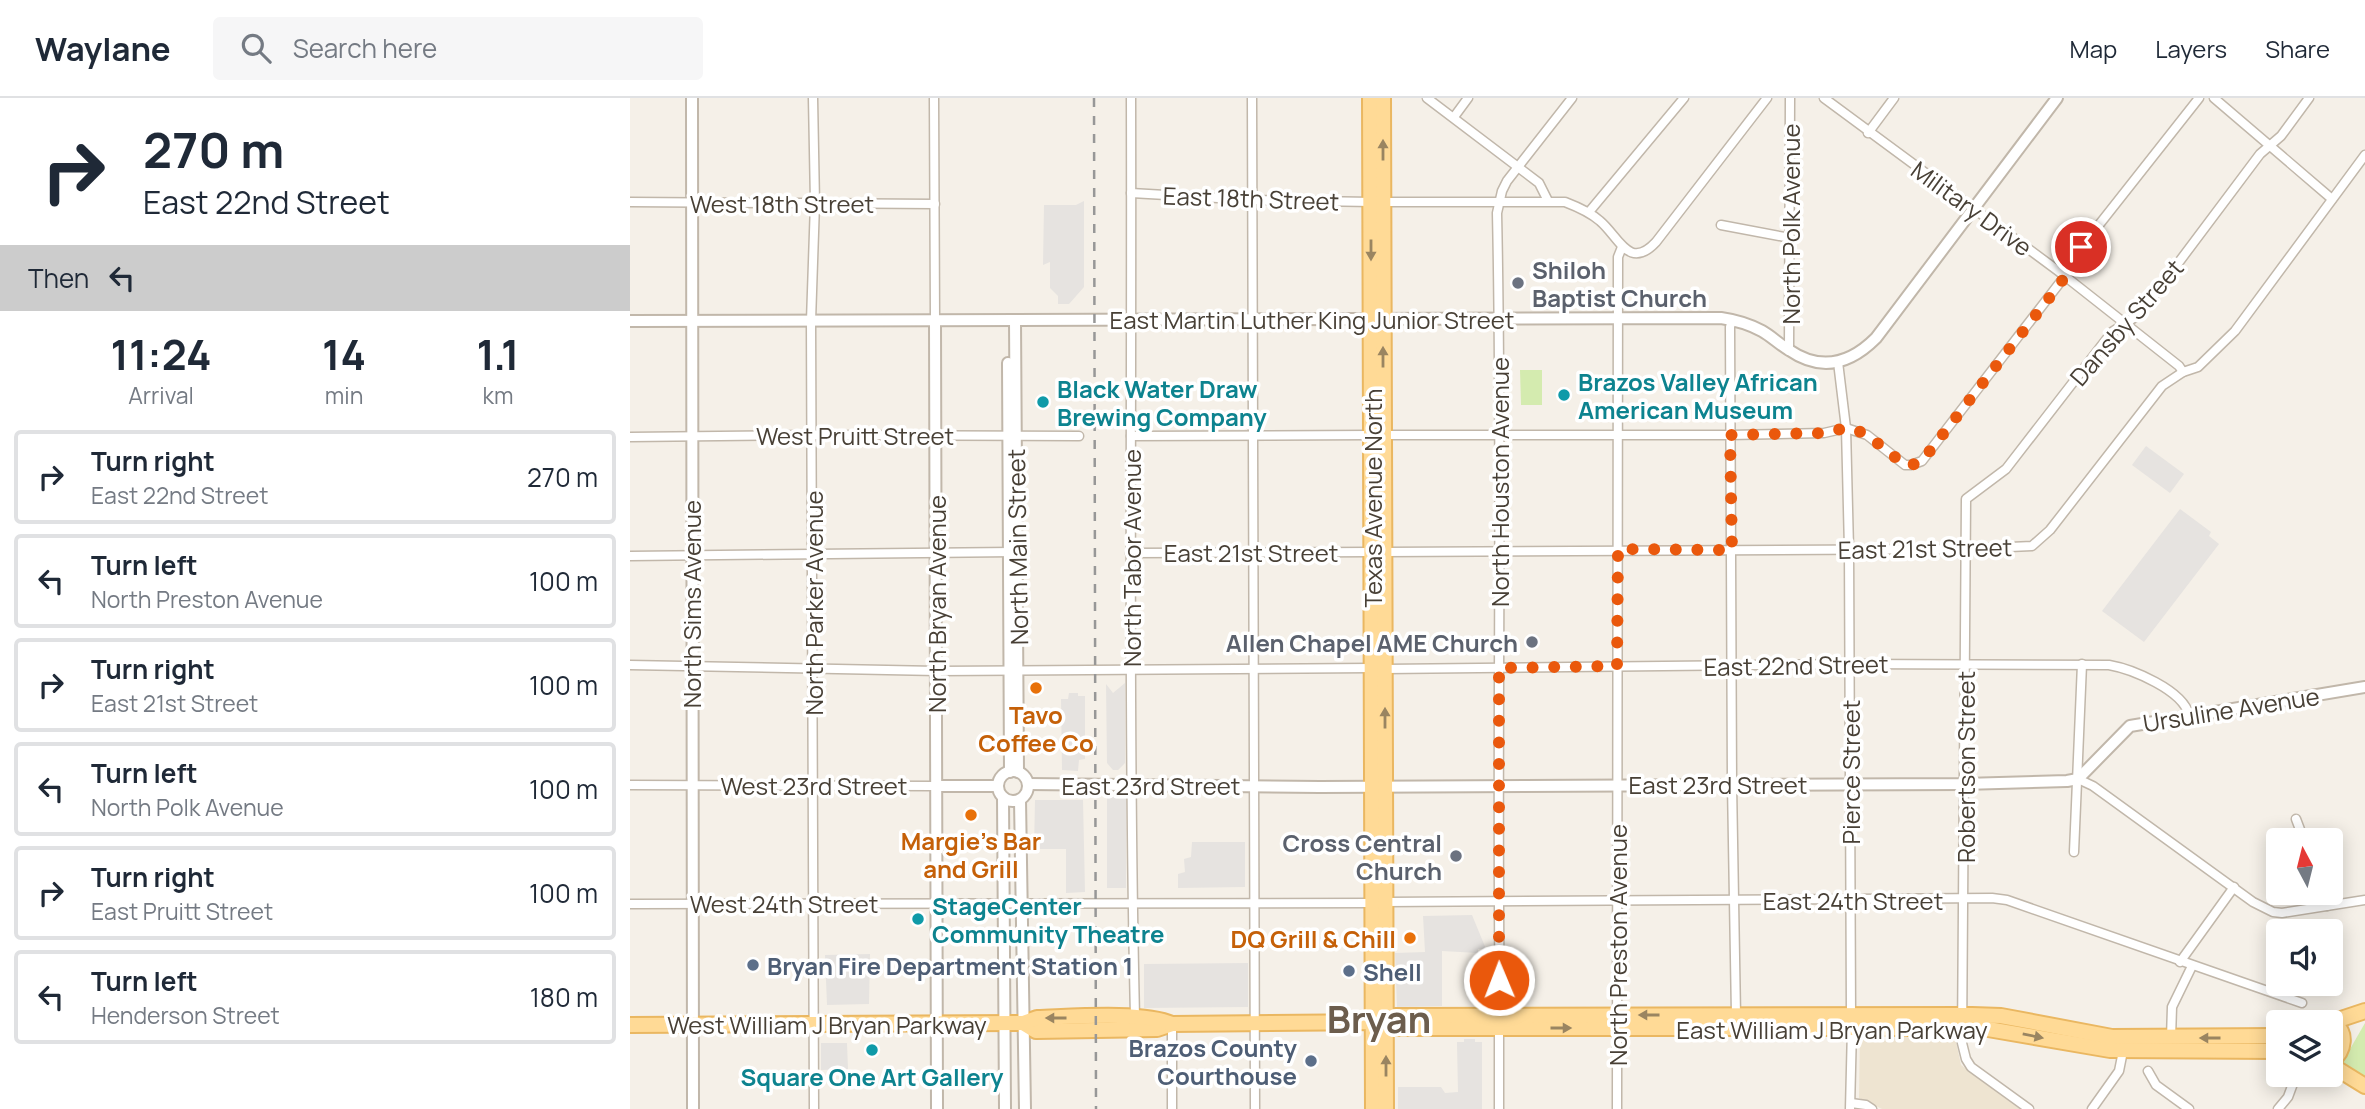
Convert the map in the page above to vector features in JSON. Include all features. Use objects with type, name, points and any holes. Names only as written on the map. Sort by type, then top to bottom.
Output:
[{"type":"main road","name":"Texas Avenue North","points":[[1370,98],[1378,202]]},
{"type":"main road","name":"Texas Avenue North","points":[[1383,98],[1378,202],[1377,317],[1378,786],[1380,1022],[1386,1109]]},
{"type":"main road","points":[[2343,1018],[2365,1011]]},
{"type":"main road","name":"East William J Bryan Parkway","points":[[1616,1022],[1736,1015],[1851,1021]]},
{"type":"main road","name":"East William J Bryan Parkway","points":[[1023,1023],[1036,1031],[1157,1030],[1172,1024],[1380,1022],[1395,1028],[1500,1022],[1962,1021],[2001,1016],[2112,1037],[2266,1036]]},
{"type":"main road","name":"East William J Bryan Parkway","points":[[1023,1023],[1037,1018],[1158,1017],[1172,1024]]},
{"type":"main road","name":"East William J Bryan Parkway","points":[[1962,1021],[2123,1051],[2266,1051]]},
{"type":"main road","name":"Texas Avenue North","points":[[1373,1109],[1380,1022]]},
{"type":"main road","name":"West William J Bryan Parkway","points":[[630,1025],[1023,1023]]},
{"type":"main road","points":[[2343,1072],[2365,1086]]},
{"type":"street","name":"North Sims Avenue","points":[[692,98],[693,1109]]},
{"type":"street","name":"North Parker Avenue","points":[[813,98],[815,203],[811,321],[814,1109]]},
{"type":"street","name":"North Bryan Avenue","points":[[934,98],[937,1109]]},
{"type":"street","name":"North Tabor Avenue","points":[[1131,98],[1130,553],[1135,1017]]},
{"type":"street","points":[[1252,98],[1255,1109]]},
{"type":"street","points":[[1427,98],[1539,183],[1548,201]]},
{"type":"street","points":[[1454,117],[1468,98]]},
{"type":"street","name":"North Houston Avenue","points":[[1499,1109],[1499,201],[1517,166],[1572,98]]},
{"type":"street","points":[[1590,212],[1684,98]]},
{"type":"street","points":[[1622,247],[1637,254],[1650,248],[1766,98]]},
{"type":"street","name":"North Polk Avenue","points":[[1789,351],[1790,98]]},
{"type":"street","name":"Military Drive","points":[[1824,98],[2063,274],[2179,366],[2183,372]]},
{"type":"street","points":[[1868,132],[1894,98]]},
{"type":"street","points":[[1838,362],[1858,355],[1876,338],[2057,98]]},
{"type":"street","points":[[1131,436],[1730,435],[1824,433],[1846,428],[1867,435],[1905,465],[1917,464],[1922,461],[2199,98]]},
{"type":"street","points":[[2214,98],[2332,200]]},
{"type":"street","name":"Dansby Street","points":[[1966,549],[1966,499],[2006,469],[2112,332],[2140,314],[2260,153],[2281,136],[2309,98]]},
{"type":"street","name":"East 21st Street","points":[[1130,553],[2022,548],[2037,543],[2050,530],[2162,386],[2183,372],[2198,367],[2235,331],[2365,155]]},
{"type":"street","name":"East 18th Street","points":[[1131,193],[1253,200],[1565,202],[1590,212],[1602,222],[1622,247]]},
{"type":"street","name":"West 18th Street","points":[[630,202],[935,204]]},
{"type":"street","points":[[1721,225],[1790,238]]},
{"type":"street","name":"North Preston Avenue","points":[[1617,1109],[1616,434],[1618,257],[1622,247]]},
{"type":"street","name":"East Martin Luther King Junior Street","points":[[630,321],[1721,317],[1764,332],[1805,360],[1838,362]]},
{"type":"street","points":[[1732,320],[1731,667],[1736,1015]]},
{"type":"street","name":"North Main Street","points":[[1012,321],[1014,772]]},
{"type":"street","name":"Pierce Street","points":[[1838,362],[1846,428],[1849,549],[1850,1106]]},
{"type":"street","name":"West Pruitt Street","points":[[630,437],[1079,436]]},
{"type":"street","name":"Robertson Street","points":[[1966,549],[1962,1021],[1964,1051],[1971,1066],[2029,1109]]},
{"type":"street","points":[[630,556],[1013,552]]},
{"type":"street","points":[[2074,852],[2082,664]]},
{"type":"street","name":"East 22nd Street","points":[[630,666],[813,670],[1131,671],[2082,664],[2109,665],[2142,674],[2184,703],[2189,715]]},
{"type":"street","name":"Ursuline Avenue","points":[[2078,779],[2130,726],[2365,687]]},
{"type":"street","points":[[1001,792],[1011,801],[1020,800],[1026,794],[1026,778],[1014,772],[1002,777],[1001,792],[1005,1109]]},
{"type":"street","points":[[2078,779],[2093,786],[2253,902],[2273,912],[2282,913],[2365,900]]},
{"type":"street","name":"East 23rd Street","points":[[1028,784],[1849,785],[2078,779]]},
{"type":"street","name":"West 23rd Street","points":[[630,785],[936,786],[1001,792]]},
{"type":"street","points":[[1020,800],[1024,1109]]},
{"type":"street","points":[[2296,819],[2299,828]]},
{"type":"street","points":[[2180,962],[2234,887]]},
{"type":"street","name":"East 24th Street","points":[[1022,902],[1850,901],[1992,898],[2007,900],[2302,1003]]},
{"type":"street","name":"West 24th Street","points":[[630,904],[1022,902]]},
{"type":"street","points":[[2171,1038],[2172,1007],[2192,966]]},
{"type":"street","points":[[1172,1024],[1172,1109]]},
{"type":"street","points":[[2092,1109],[2119,1071],[2123,1051]]},
{"type":"street","points":[[2148,1070],[2156,1085],[2189,1109]]},
{"type":"street","points":[[2278,1109],[2288,1097],[2292,1087]]},
{"type":"street","points":[[1850,1106],[1866,1105],[1872,1109]]},
{"type":"shaded area","points":[[1084,201],[1084,287],[1069,304],[1058,304],[1058,296],[1050,288],[1050,262],[1043,265],[1044,205],[1076,205]]},
{"type":"shaded area","points":[[2146,446],[2184,474],[2170,493],[2132,465]]},
{"type":"shaded area","points":[[2180,509],[2211,532],[2209,536],[2219,544],[2144,642],[2102,611]]},
{"type":"shaded area","points":[[1125,683],[1125,763],[1118,770],[1113,770],[1107,763],[1106,684],[1113,693]]},
{"type":"shaded area","points":[[1069,693],[1085,696],[1085,759],[1079,760],[1078,771],[1062,770],[1061,699],[1068,699]]},
{"type":"shaded area","points":[[1107,797],[1126,797],[1126,888],[1107,888]]},
{"type":"shaded area","points":[[1035,800],[1083,800],[1085,892],[1066,893],[1066,849],[1034,849]]},
{"type":"shaded area","points":[[1192,842],[1245,842],[1245,887],[1178,888],[1178,874],[1185,872],[1184,859],[1191,857]]},
{"type":"shaded area","points":[[1472,915],[1486,949],[1478,949],[1478,953],[1442,951],[1442,1006],[1397,1007],[1395,953],[1425,952],[1423,916]]},
{"type":"shaded area","points":[[870,954],[869,1004],[827,1005],[825,955]]},
{"type":"shaded area","points":[[1248,963],[1248,1007],[1144,1008],[1144,964]]},
{"type":"shaded area","points":[[1954,1033],[1961,1065],[2020,1109],[1882,1109],[1859,1098],[1860,1034]]},
{"type":"shaded area","points":[[1464,1039],[1482,1042],[1482,1109],[1398,1109],[1398,1087],[1441,1087],[1445,1093],[1458,1092],[1457,1042],[1464,1042]]},
{"type":"shaded area","points":[[821,1043],[847,1043],[848,1069],[821,1070]]},
{"type":"green space","points":[[1520,370],[1542,370],[1542,405],[1521,405]]},
{"type":"green space","points":[[2365,1023],[2365,1079],[2343,1061]]},
{"type":"railway","points":[[1094,98],[1096,1109]]},
{"type":"place","name":"Shiloh Baptist Church","points":[[1518,283]]},
{"type":"place","name":"Brazos Valley African American Museum","points":[[1564,395]]},
{"type":"place","name":"Black Water Draw Brewing Company","points":[[1043,402]]},
{"type":"place","name":"Allen Chapel AME Church","points":[[1532,642]]},
{"type":"place","name":"Tavo Coffee Co","points":[[1036,688]]},
{"type":"place","name":"Margie's Bar and Grill","points":[[971,815]]},
{"type":"place","name":"Cross Central Church","points":[[1456,856]]},
{"type":"place","name":"StageCenter Community Theatre","points":[[918,919]]},
{"type":"place","name":"DQ Grill & Chill","points":[[1410,938]]},
{"type":"place","name":"Bryan Fire Department Station 1","points":[[753,965]]},
{"type":"place","name":"Shell","points":[[1349,971]]},
{"type":"place","name":"Square One Art Gallery","points":[[872,1050]]},
{"type":"place","name":"Brazos County Courthouse","points":[[1311,1061]]},
{"type":"district","name":"Bryan","points":[[1379,1018]]},
{"type":"route","points":[[1499,980],[1499,668],[1617,666],[1618,549],[1732,550],[1730,435],[1824,433],[1846,428],[1867,435],[1905,465],[1922,461],[2060,284],[2065,276],[2061,273],[2081,247]]}]
